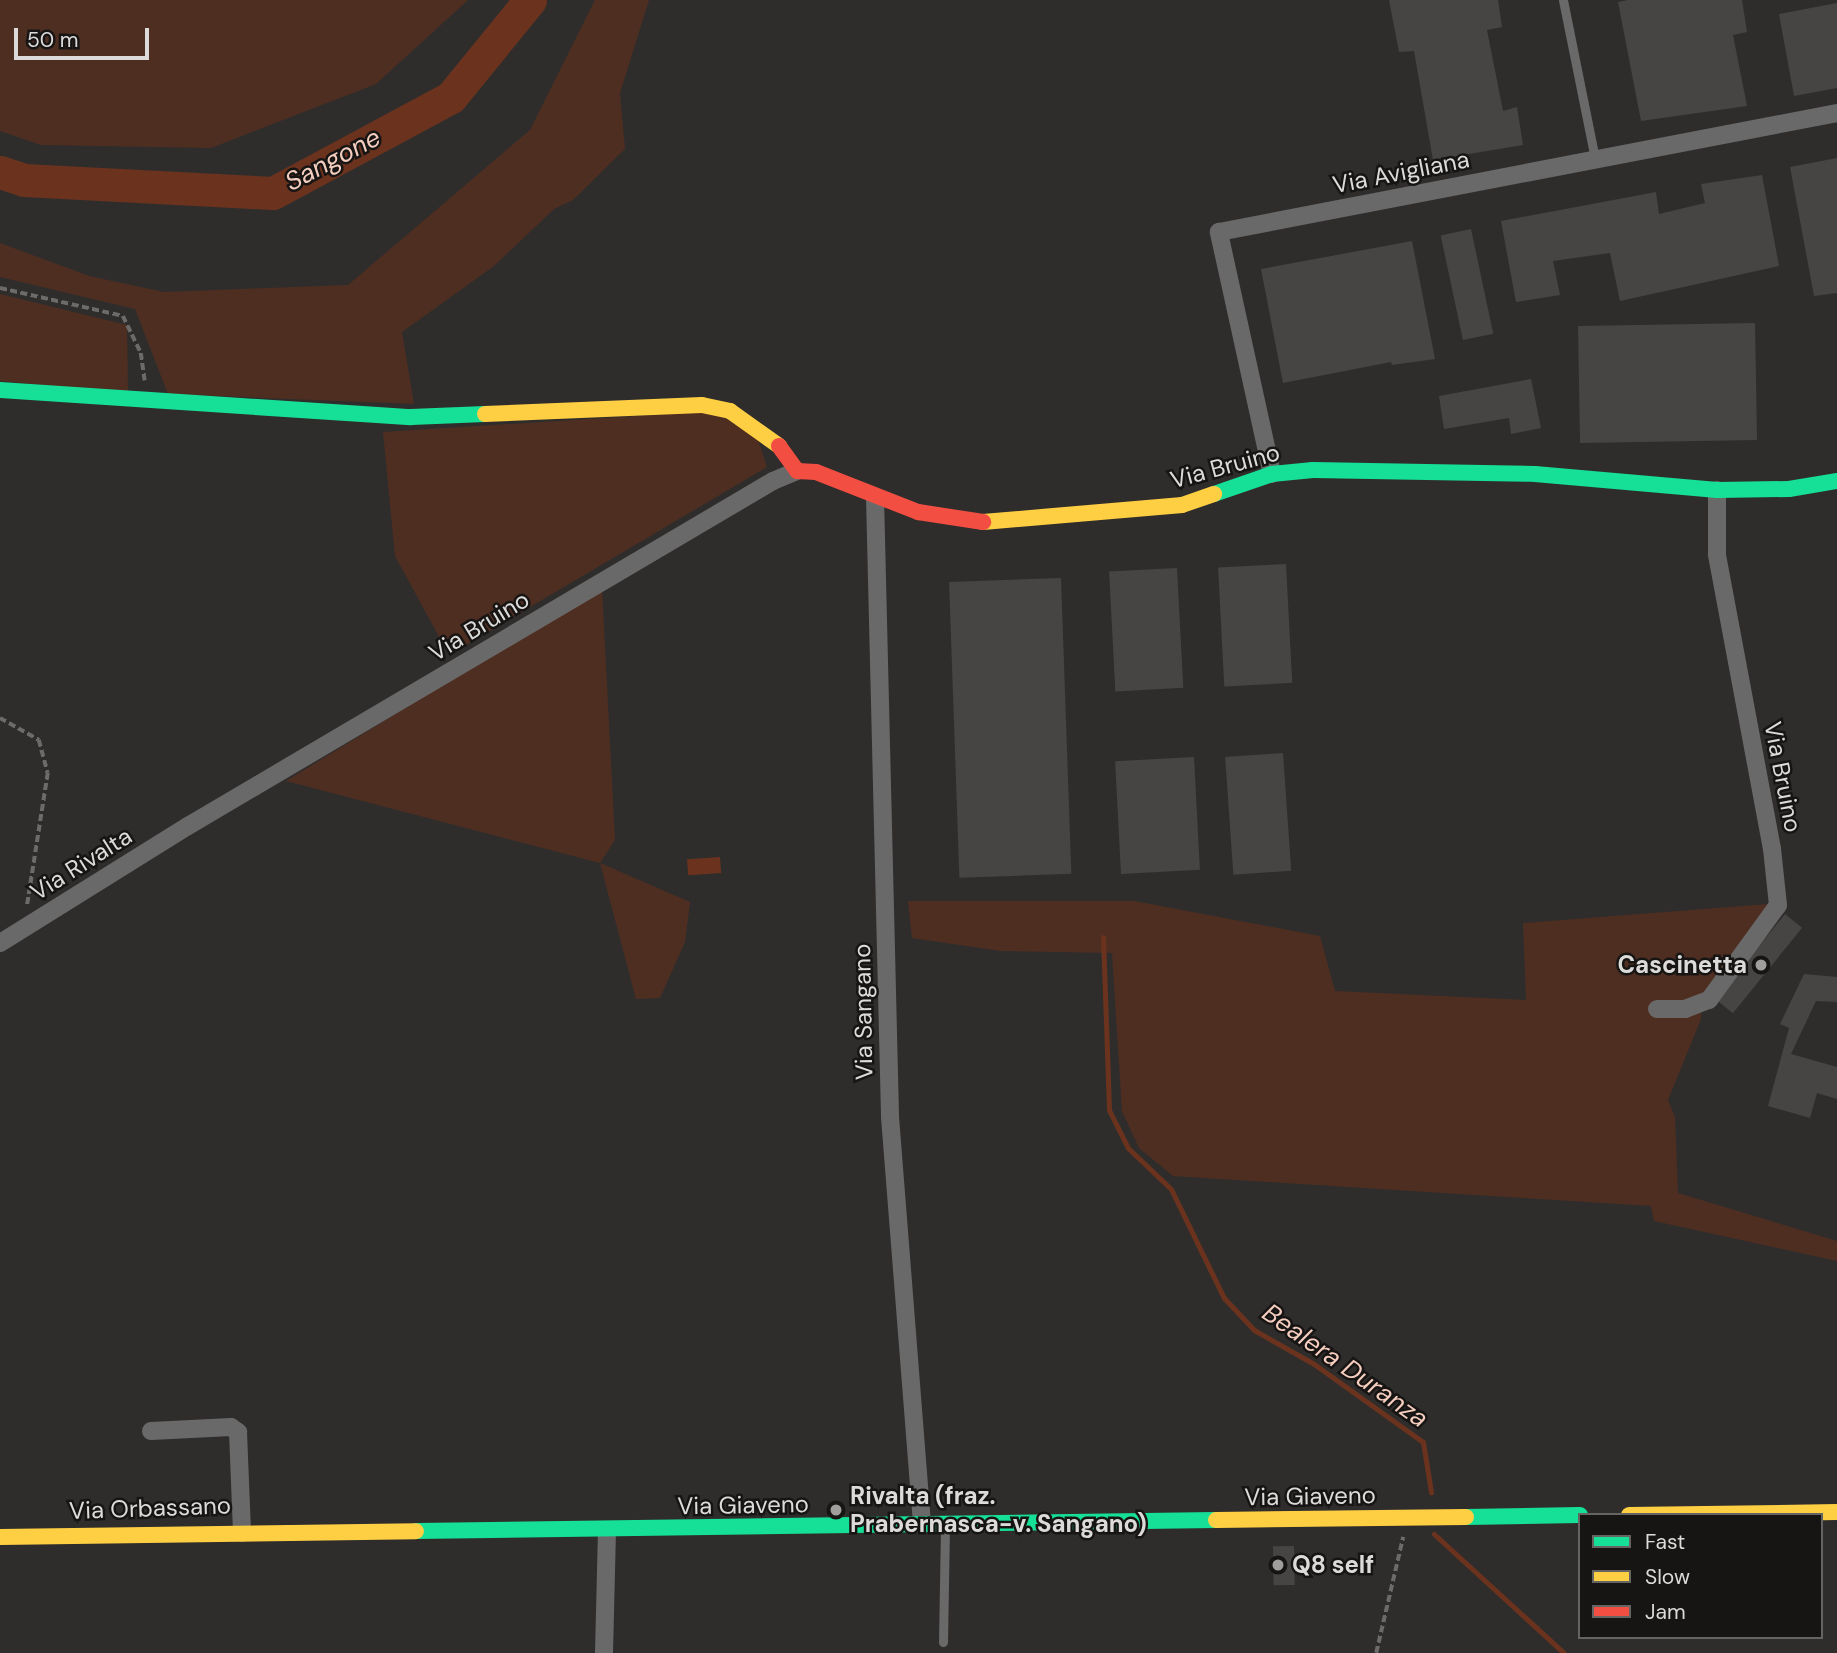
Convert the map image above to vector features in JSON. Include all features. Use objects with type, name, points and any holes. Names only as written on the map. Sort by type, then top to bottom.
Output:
[{"type":"street","name":"Via Avigliana","points":[[1272,474],[1219,232],[1837,113]]},
{"type":"street","points":[[0,390],[157,404],[411,417],[702,405],[730,411],[761,431],[789,455],[797,471]]},
{"type":"street","name":"Via Bruino","points":[[188,826],[773,481],[797,471],[816,471],[875,498],[952,520],[1016,522],[1182,505],[1272,474],[1312,470],[1535,474],[1717,489],[1789,489],[1837,481]]},
{"type":"street","name":"Via Bruino","points":[[1657,1009],[1685,1009],[1709,1000],[1778,905],[1772,849],[1717,554],[1717,489]]},
{"type":"street","name":"Via Sangano","points":[[875,498],[890,1117],[922,1525]]},
{"type":"street","name":"Via Rivalta","points":[[0,943],[188,826]]},
{"type":"street","name":"Via Orbassano","points":[[0,1537],[242,1534],[238,1432],[231,1427],[151,1430]]},
{"type":"street","points":[[1768,1513],[1837,1512]]},
{"type":"street","name":"Via Giaveno","points":[[242,1534],[1578,1516]]},
{"type":"street","points":[[604,1653],[607,1530]]},
{"type":"lane","points":[[1563,0],[1595,159]]},
{"type":"lane","points":[[943,1642],[945,1524]]},
{"type":"path","points":[[0,288],[123,316],[141,353],[145,383],[155,383]]},
{"type":"path","points":[[0,718],[39,740],[48,773],[23,929]]},
{"type":"path","points":[[1376,1653],[1407,1518]]},
{"type":"shaded area","points":[[0,0],[468,0],[376,84],[211,148],[41,145],[0,131]]},
{"type":"shaded area","points":[[595,0],[649,0],[620,93],[625,149],[573,200],[554,209],[494,266],[402,332],[414,404],[168,394],[135,309],[0,277],[0,243],[89,276],[164,292],[348,285],[530,130]]},
{"type":"shaded area","points":[[0,294],[127,325],[128,393],[0,381]]},
{"type":"shaded area","points":[[701,412],[727,417],[757,437],[767,467],[449,655],[395,556],[383,432]]},
{"type":"shaded area","points":[[602,588],[615,840],[600,863],[286,781]]},
{"type":"shaded area","points":[[720,857],[721,873],[688,875],[687,859]]},
{"type":"shaded area","points":[[600,863],[690,902],[685,942],[660,998],[636,999]]},
{"type":"shaded area","points":[[908,901],[1134,901],[1320,936],[1335,991],[1526,1000],[1523,923],[1769,904],[1702,998],[1701,1019],[1668,1100],[1675,1117],[1678,1193],[1837,1241],[1837,1261],[1654,1221],[1651,1206],[1173,1176],[1139,1148],[1122,1111],[1112,953],[1001,951],[912,938]]},
{"type":"building","points":[[1389,0],[1498,0],[1502,27],[1487,30],[1503,111],[1517,107],[1523,145],[1433,160],[1414,51],[1399,52]]},
{"type":"building","points":[[1742,0],[1747,32],[1733,35],[1747,106],[1641,121],[1618,2]]},
{"type":"building","points":[[1837,3],[1837,88],[1794,96],[1779,14]]},
{"type":"building","points":[[1837,158],[1837,293],[1814,296],[1790,167]]},
{"type":"building","points":[[1762,175],[1779,266],[1620,301],[1610,253],[1553,261],[1560,295],[1516,302],[1501,221],[1656,192],[1659,214],[1705,203],[1701,184]]},
{"type":"building","points":[[1471,229],[1493,334],[1463,340],[1441,235]]},
{"type":"building","points":[[1412,241],[1435,359],[1392,365],[1391,362],[1283,383],[1261,269]]},
{"type":"building","points":[[1755,323],[1757,440],[1580,443],[1578,326]]},
{"type":"building","points":[[1531,379],[1541,428],[1511,434],[1509,418],[1444,429],[1439,396]]},
{"type":"building","points":[[1286,564],[1292,683],[1224,686],[1218,568]]},
{"type":"building","points":[[1177,568],[1183,688],[1115,691],[1109,572]]},
{"type":"building","points":[[1061,578],[1071,874],[959,878],[949,582]]},
{"type":"building","points":[[1283,753],[1291,871],[1233,875],[1225,757]]},
{"type":"building","points":[[1194,757],[1200,870],[1121,874],[1115,761]]},
{"type":"building","name":"Cascinetta","points":[[1785,914],[1802,928],[1733,1013],[1716,999]]},
{"type":"building","points":[[1804,974],[1837,977],[1837,1002],[1816,1001],[1791,1054],[1837,1067],[1837,1099],[1817,1093],[1810,1118],[1768,1106],[1789,1028],[1780,1024]]},
{"type":"building","points":[[1273,1546],[1294,1546],[1295,1585],[1274,1585]]},
{"type":"waterway","name":"Sangone","points":[[0,172],[24,180],[273,193],[451,97],[530,0]]},
{"type":"waterway","name":"Bealera Duranza","points":[[1103,937],[1109,1110],[1128,1148],[1171,1189],[1224,1298],[1254,1330],[1314,1364],[1423,1442],[1431,1492]]},
{"type":"waterway","name":"Bealera Duranza","points":[[1434,1534],[1564,1653]]},
{"type":"traffic: fast","points":[[0,390],[411,417],[485,414]]},
{"type":"traffic: fast","points":[[1214,494],[1272,474],[1313,470],[1535,474],[1717,490],[1789,489],[1837,481]]},
{"type":"traffic: fast","points":[[1466,1517],[1578,1515]]},
{"type":"traffic: fast","points":[[416,1531],[1216,1520]]},
{"type":"traffic: slow","points":[[485,414],[702,405],[730,411],[779,446]]},
{"type":"traffic: slow","points":[[983,522],[1182,505],[1214,494]]},
{"type":"traffic: slow","points":[[1768,1513],[1837,1512]]},
{"type":"traffic: slow","points":[[1216,1520],[1466,1517]]},
{"type":"traffic: slow","points":[[0,1537],[416,1531]]},
{"type":"traffic: jam","points":[[779,446],[797,471],[816,472],[918,512],[983,522]]},
{"type":"place","name":"Cascinetta","points":[[1761,965]]},
{"type":"place","name":"Rivalta (fraz. Prabernasca-v. Sangano)","points":[[836,1510]]},
{"type":"place","name":"Q8 self","points":[[1278,1565]]}]
